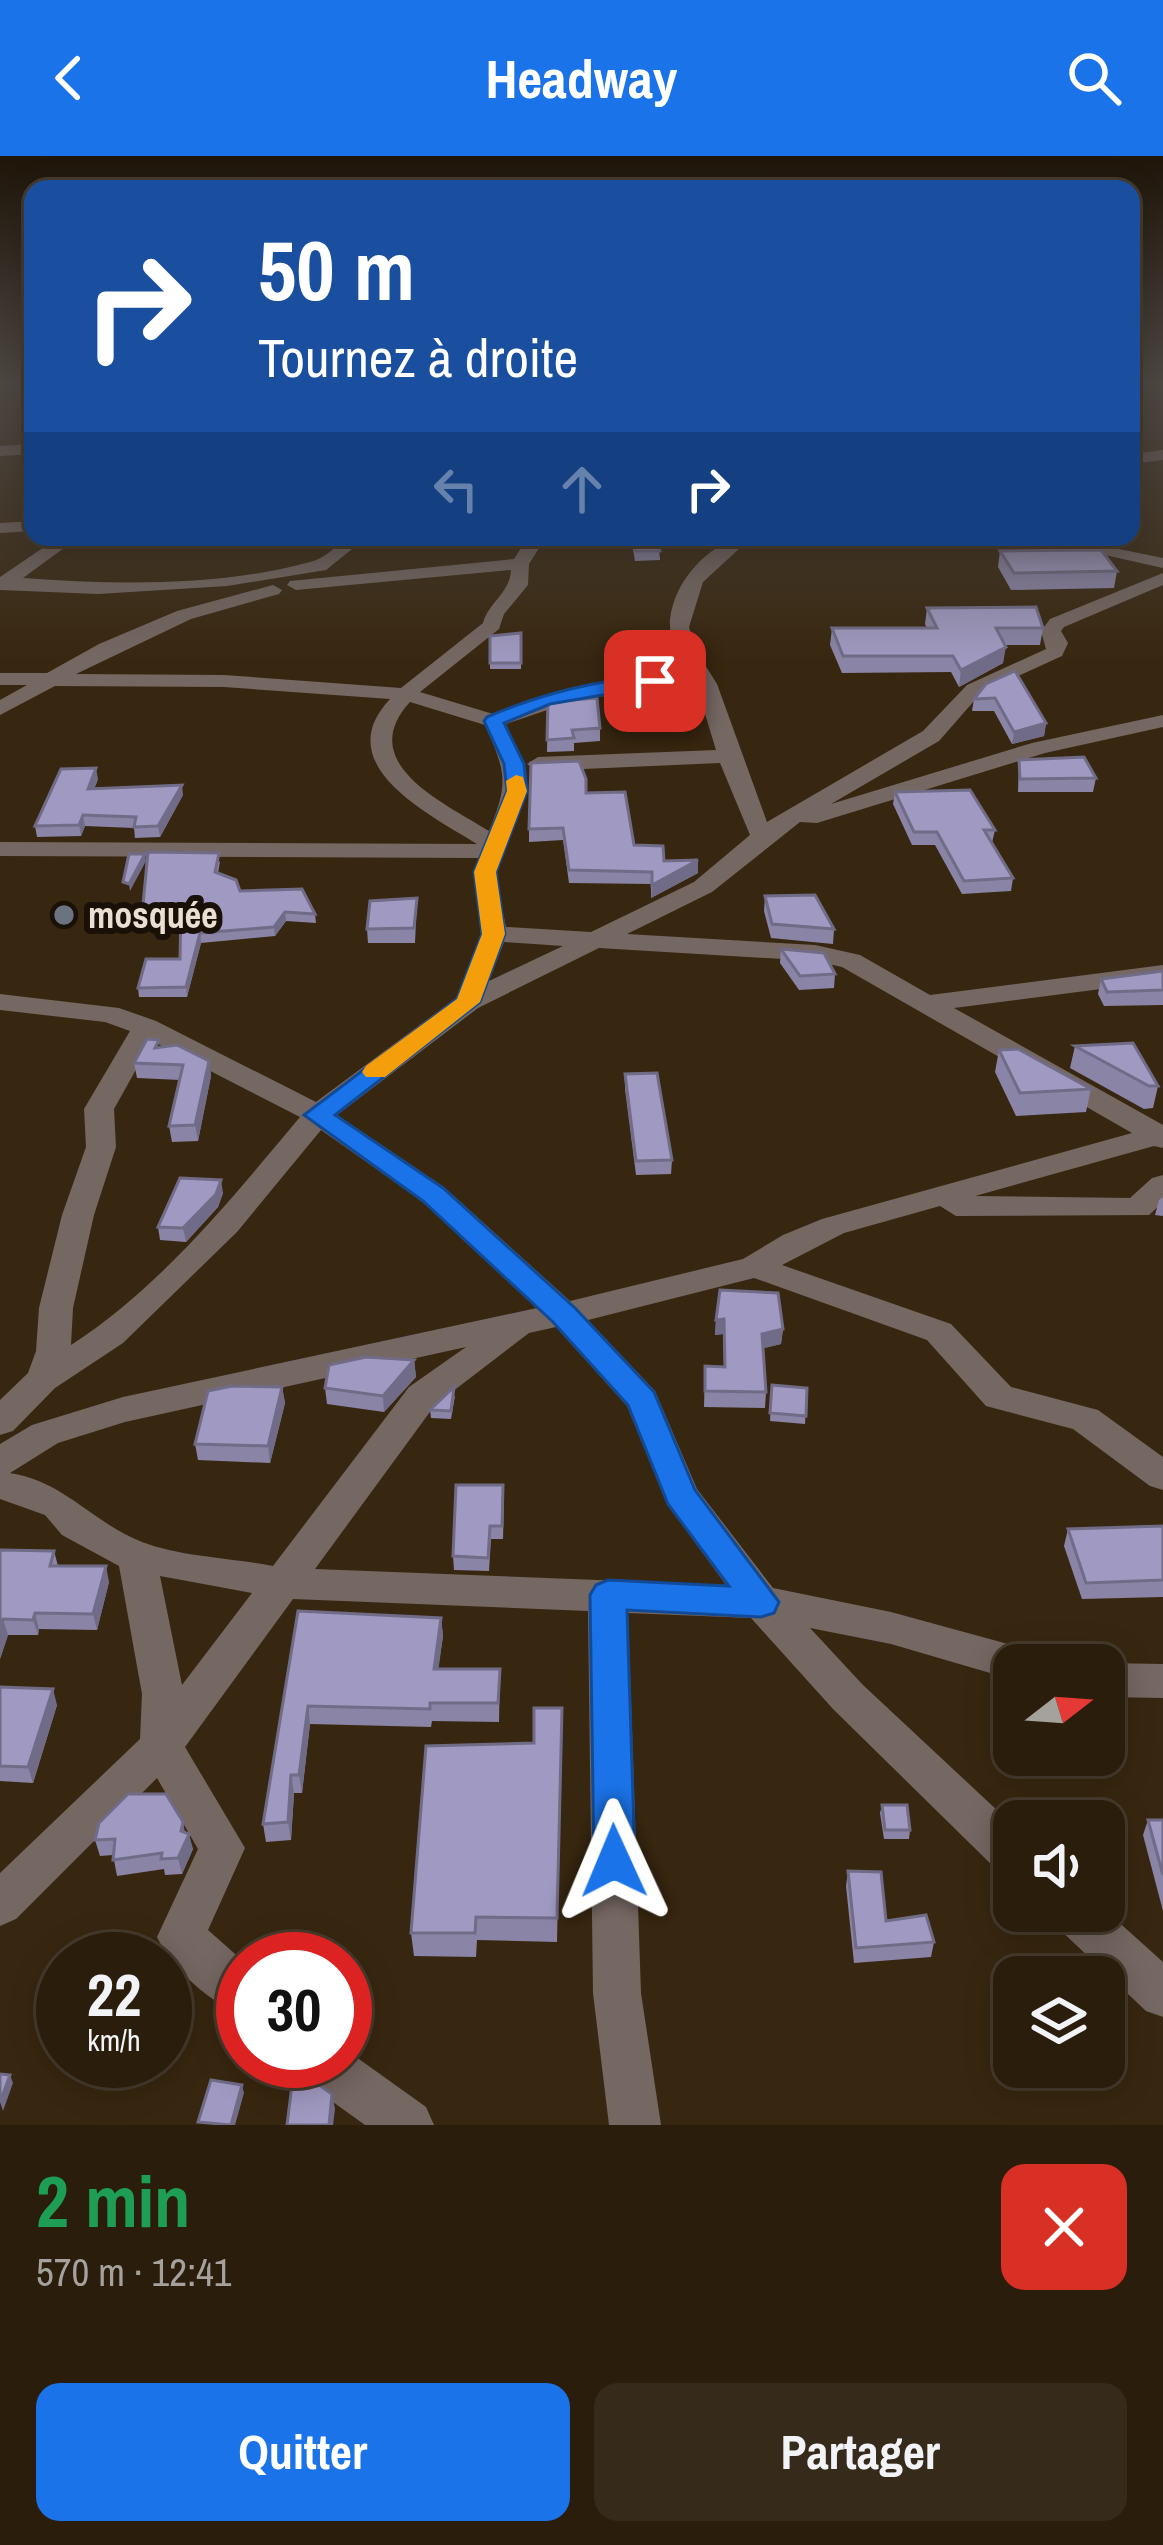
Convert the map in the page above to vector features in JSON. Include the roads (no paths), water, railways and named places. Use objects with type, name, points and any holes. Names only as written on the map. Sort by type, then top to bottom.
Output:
[{"type":"street","points":[[2,584],[57,546]]},
{"type":"street","points":[[284,586],[346,546]]},
{"type":"street","points":[[493,848],[389,775],[377,751],[381,728],[405,694],[486,632],[519,585],[520,564],[528,546]]},
{"type":"street","points":[[731,546],[705,566],[688,594],[681,634],[767,835]]},
{"type":"street","points":[[1079,546],[1163,563]]},
{"type":"street","points":[[0,709],[106,648],[167,622],[284,586],[520,564]]},
{"type":"street","points":[[2,584],[98,589],[188,585],[320,566]]},
{"type":"street","points":[[0,1422],[43,1379],[110,1335],[226,1226],[318,1115],[467,1002],[704,887],[767,835],[840,786],[920,744],[974,689],[1054,652],[1058,643],[1051,631],[1057,623],[1163,578]]},
{"type":"street","points":[[0,679],[224,681],[405,694],[494,721],[544,700],[599,686],[702,674]]},
{"type":"street","points":[[467,1002],[494,934],[485,872],[517,791],[514,764],[494,721]]},
{"type":"street","points":[[767,835],[1040,748],[1163,721]]},
{"type":"street","points":[[514,764],[730,756]]},
{"type":"street","points":[[0,849],[493,848]]},
{"type":"street","points":[[494,934],[814,953],[851,962],[1160,1136]]},
{"type":"street","points":[[925,1004],[1163,973]]},
{"type":"street","points":[[0,1002],[109,1014],[146,1027],[318,1115],[433,1194],[564,1315],[642,1400],[680,1495],[761,1602],[848,1697],[993,1836]]},
{"type":"street","points":[[43,1379],[53,1351],[56,1308],[78,1215],[101,1147],[99,1109],[146,1027]]},
{"type":"street","points":[[0,1462],[45,1434],[123,1410],[564,1315],[755,1267],[794,1242],[833,1226],[1160,1136]]},
{"type":"street","points":[[915,1207],[1138,1208],[1163,1185]]},
{"type":"street","points":[[755,1267],[939,1332],[999,1396],[1084,1419],[1163,1476]]},
{"type":"street","points":[[0,1904],[161,1746],[422,1396],[523,1324]]},
{"type":"street","points":[[0,1484],[26,1489],[58,1505],[76,1525],[137,1557],[282,1583],[761,1602],[891,1628],[993,1657]]},
{"type":"street","points":[[137,1557],[163,1694],[161,1746],[222,1848],[181,1936],[216,1968]]},
{"type":"street","points":[[608,1595],[617,1994],[635,2125]]},
{"type":"street","points":[[1125,1680],[1163,1681]]},
{"type":"street","points":[[1095,1932],[1163,1994]]},
{"type":"street","points":[[357,2088],[408,2125]]},
{"type":"place","name":"mosquée","points":[[64,915]]}]
